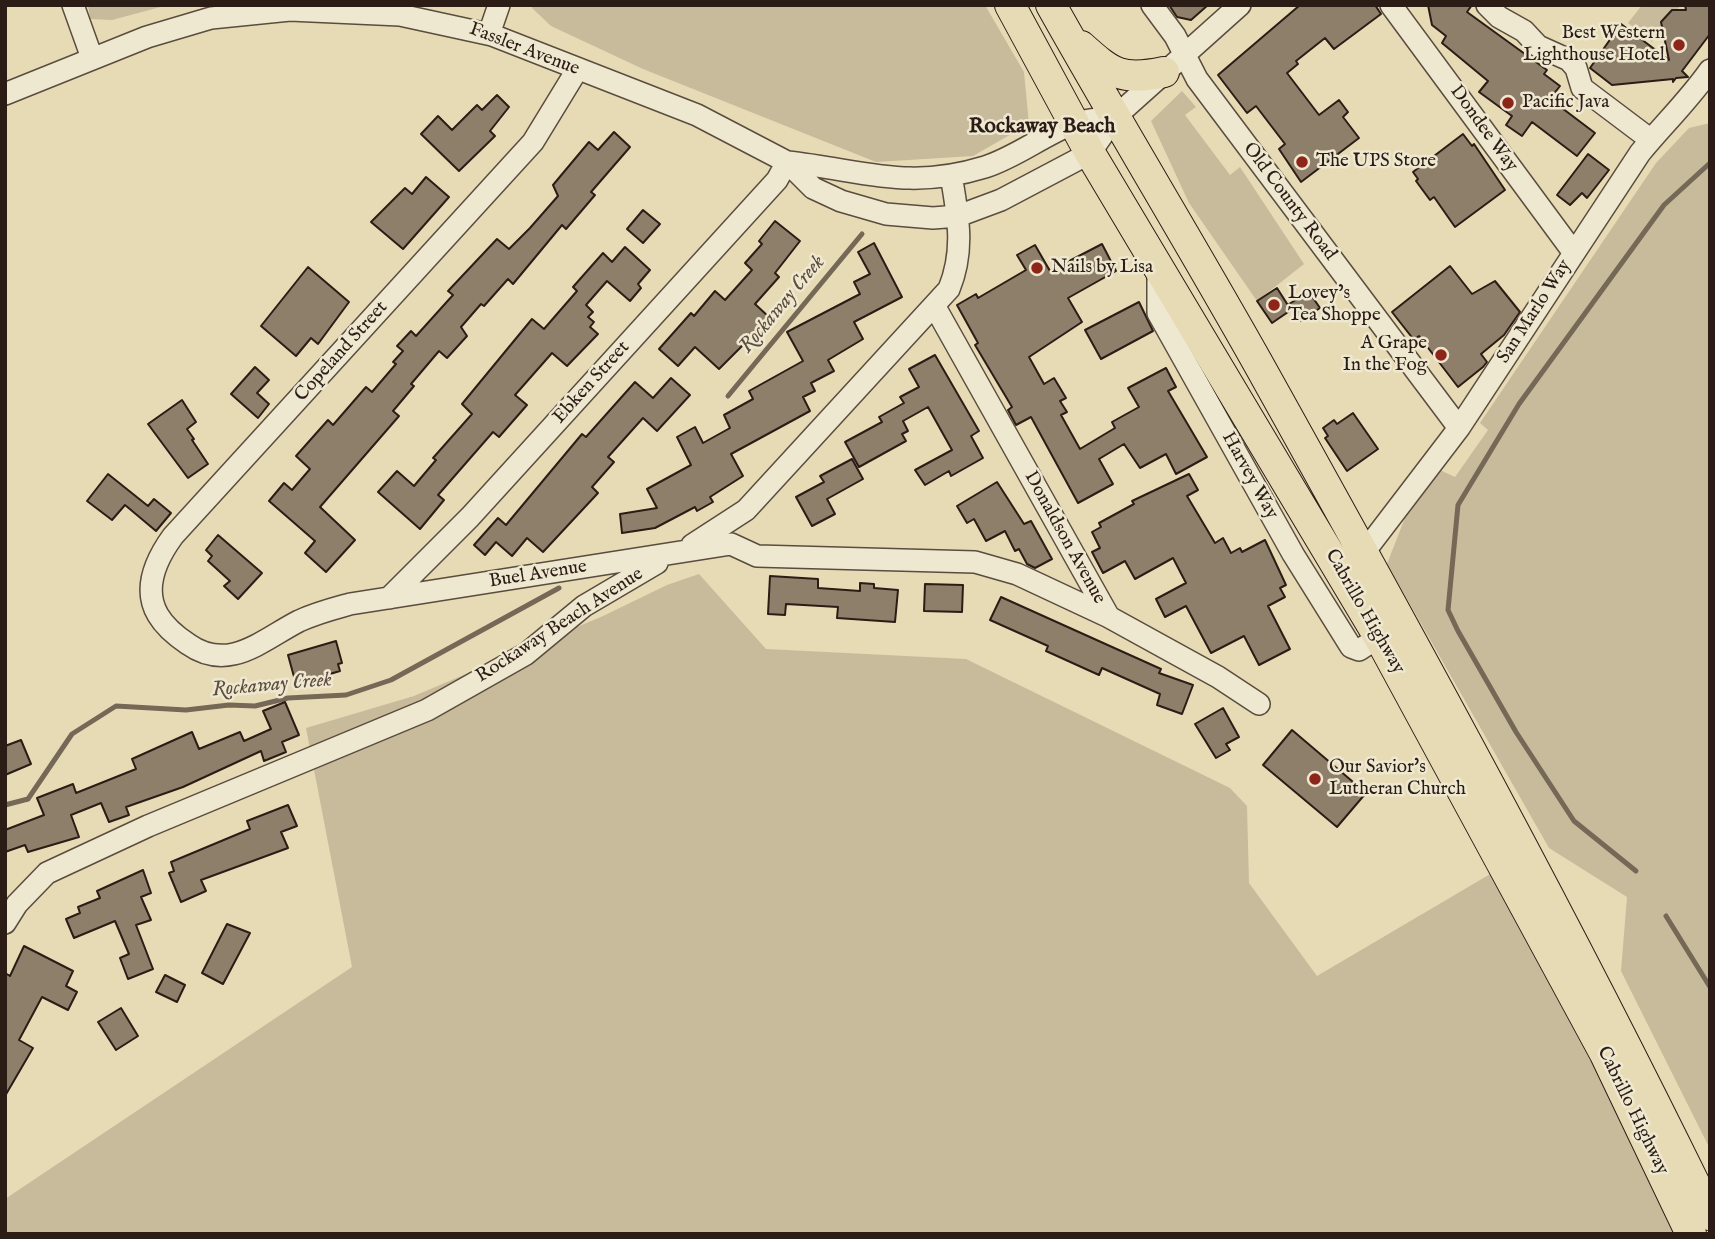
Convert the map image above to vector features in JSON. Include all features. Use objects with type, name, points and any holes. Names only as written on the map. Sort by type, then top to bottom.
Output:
[{"type":"highway","name":"Cabrillo Highway","points":[[1010,5],[1090,153],[1379,636],[1605,1054],[1691,1234]]},
{"type":"highway","name":"Cabrillo Highway","points":[[1051,5],[1259,365],[1620,1030],[1710,1215]]},
{"type":"highway","points":[[1067,34],[1119,75],[1133,77],[1174,64]]},
{"type":"street","points":[[73,5],[92,58]]},
{"type":"street","points":[[272,10],[309,5]]},
{"type":"street","points":[[489,34],[499,5]]},
{"type":"street","name":"Old County Road","points":[[1152,5],[1174,64],[1197,79],[1459,428]]},
{"type":"street","points":[[1115,117],[1240,5]]},
{"type":"street","name":"Dondee Way","points":[[1391,5],[1574,253]]},
{"type":"street","points":[[1487,5],[1499,17],[1524,31],[1538,46],[1569,60],[1576,68],[1583,88],[1651,140]]},
{"type":"street","name":"Fassler Avenue","points":[[5,94],[92,58],[191,23],[272,10],[400,15],[489,34],[577,71],[713,122],[788,162],[813,188],[863,209],[909,217],[958,216],[1001,200],[1090,153],[1115,117]]},
{"type":"street","name":"San Marlo Way","points":[[1362,555],[1459,428],[1651,140],[1689,100],[1710,70]]},
{"type":"street","name":"Copeland Street","points":[[180,639],[164,625],[154,608],[155,561],[173,536],[533,142],[577,71]]},
{"type":"street","name":"Fassler Avenue","points":[[788,162],[828,166],[890,179],[951,175],[988,166],[1074,123],[1115,117]]},
{"type":"street","name":"Ebken Street","points":[[389,598],[470,517],[777,180],[788,162]]},
{"type":"street","name":"Rockaway Beach Avenue","points":[[5,923],[11,900],[47,873],[148,826],[428,710],[526,654],[584,606],[716,532],[746,510],[949,289],[958,268],[961,234],[951,175]]},
{"type":"street","name":"Donaldson Avenue","points":[[935,307],[1109,617],[1218,677],[1259,704]]},
{"type":"street","name":"Buel Avenue","points":[[180,639],[197,651],[216,657],[235,656],[322,611],[731,544],[757,556],[975,562],[1017,574],[1109,617]]},
{"type":"street","points":[[566,571],[578,584],[584,606]]},
{"type":"shaded area","points":[[88,5],[168,5],[112,20],[90,19]]},
{"type":"shaded area","points":[[533,5],[985,5],[1024,72],[1029,124],[973,156],[876,162],[643,69],[551,26],[532,8]]},
{"type":"shaded area","points":[[1642,5],[1681,5],[1652,42],[1628,23]]},
{"type":"shaded area","points":[[1182,91],[1196,107],[1185,115],[1230,175],[1240,167],[1304,264],[1257,301],[1189,203],[1151,121]]},
{"type":"shaded area","points":[[1710,123],[1710,1149],[1621,971],[1627,897],[1549,848],[1387,564],[1408,510],[1440,470],[1455,477],[1488,430],[1480,423],[1656,163],[1689,128]]},
{"type":"shaded area","points":[[699,574],[766,649],[966,659],[1230,788],[1247,806],[1249,883],[1317,976],[1492,873],[1682,1234],[5,1234],[5,1199],[352,967],[306,728],[414,696],[603,616],[667,585]]},
{"type":"building","points":[[1169,5],[1208,5],[1191,20],[1177,17]]},
{"type":"building","points":[[1300,5],[1375,5],[1381,14],[1334,49],[1325,38],[1296,61],[1298,64],[1287,73],[1319,115],[1339,100],[1348,112],[1343,117],[1359,138],[1301,182],[1279,149],[1285,144],[1256,106],[1247,113],[1218,75]]},
{"type":"building","points":[[1428,5],[1472,5],[1467,12],[1547,70],[1544,74],[1560,86],[1550,99],[1595,133],[1577,156],[1532,122],[1522,136],[1506,125],[1512,116],[1479,92],[1488,81],[1442,43],[1446,36],[1432,25]]},
{"type":"building","name":"Best Western Lighthouse Hotel","points":[[1685,5],[1710,5],[1710,34],[1682,71],[1688,77],[1676,78],[1673,82],[1673,79],[1612,85],[1590,68],[1621,24],[1669,60],[1661,22],[1672,10],[1686,10]]},
{"type":"building","points":[[497,95],[509,107],[490,131],[495,136],[459,171],[421,134],[438,116],[452,130],[477,105],[482,110]]},
{"type":"building","points":[[614,132],[630,147],[591,192],[595,195],[566,229],[562,225],[513,284],[508,279],[484,306],[481,304],[461,327],[467,336],[447,358],[439,351],[411,384],[414,386],[393,411],[399,416],[320,507],[355,540],[326,572],[305,553],[315,541],[269,501],[284,483],[292,490],[310,469],[296,456],[328,420],[333,425],[366,387],[372,392],[396,364],[393,362],[403,351],[397,346],[411,331],[416,336],[453,295],[448,291],[497,239],[509,249],[530,228],[558,196],[553,185],[589,142],[598,150]]},
{"type":"building","points":[[1463,134],[1472,146],[1474,144],[1505,190],[1455,227],[1434,197],[1430,200],[1416,181],[1418,179],[1413,172]]},
{"type":"building","points":[[1588,154],[1609,170],[1587,198],[1582,193],[1570,205],[1557,195]]},
{"type":"building","points":[[426,177],[449,197],[403,249],[371,222],[405,188],[412,194]]},
{"type":"building","points":[[643,210],[660,224],[643,243],[627,229]]},
{"type":"building","points":[[775,221],[800,241],[775,273],[779,277],[755,304],[770,318],[719,369],[695,347],[678,366],[659,349],[691,313],[694,316],[715,291],[725,300],[752,270],[745,263],[762,244],[759,241]]},
{"type":"building","points":[[874,243],[902,297],[854,322],[863,339],[828,360],[834,371],[811,383],[815,391],[803,397],[810,411],[731,454],[743,476],[710,497],[713,502],[697,511],[695,507],[655,528],[622,533],[620,514],[657,508],[647,489],[691,465],[677,437],[695,427],[703,443],[730,428],[724,415],[753,399],[749,391],[803,361],[787,332],[860,294],[854,282],[870,274],[858,252]]},
{"type":"building","points":[[1102,244],[1116,271],[1068,298],[1082,322],[1029,357],[1044,384],[1054,378],[1066,398],[1060,401],[1067,412],[1061,415],[1080,449],[1115,428],[1112,422],[1139,407],[1128,388],[1166,368],[1176,387],[1168,391],[1207,457],[1176,474],[1166,454],[1140,468],[1124,444],[1099,459],[1113,484],[1078,503],[1031,417],[1016,425],[1008,410],[1012,407],[975,345],[978,343],[957,305],[976,294],[978,298],[1026,270],[1017,255],[1035,245],[1050,271]]},
{"type":"building","points":[[625,247],[650,270],[638,284],[641,288],[630,301],[607,281],[586,305],[593,312],[588,317],[594,322],[590,327],[598,334],[567,366],[552,353],[515,395],[527,405],[499,437],[493,432],[438,495],[444,500],[420,529],[378,492],[397,471],[414,486],[436,460],[433,458],[472,414],[462,404],[532,319],[544,329],[577,291],[573,287],[603,253],[612,262]]},
{"type":"building","points":[[1450,266],[1472,294],[1495,281],[1520,312],[1504,335],[1481,354],[1487,362],[1483,367],[1458,387],[1419,336],[1414,340],[1392,312]]},
{"type":"building","points":[[308,267],[349,302],[318,344],[311,338],[296,356],[261,326]]},
{"type":"building","name":"Lovey’s Tea Shoppe","points":[[1277,288],[1291,310],[1272,323],[1257,301]]},
{"type":"building","points":[[1309,292],[1320,308],[1300,321],[1289,304]]},
{"type":"building","points":[[1139,302],[1153,331],[1101,359],[1085,330]]},
{"type":"building","points":[[935,355],[979,431],[971,436],[983,458],[951,476],[949,471],[925,485],[915,470],[952,450],[928,407],[903,421],[908,431],[902,434],[906,441],[859,467],[845,442],[882,422],[879,417],[904,403],[900,397],[919,387],[909,369]]},
{"type":"building","points":[[255,367],[269,380],[257,393],[269,404],[258,418],[231,394]]},
{"type":"building","points":[[671,378],[690,395],[657,431],[643,418],[608,457],[614,462],[592,487],[598,493],[543,552],[527,538],[512,556],[496,542],[485,555],[474,545],[498,518],[506,525],[582,434],[586,437],[635,382],[653,398]]},
{"type":"building","points":[[182,400],[196,422],[187,429],[208,464],[188,478],[148,424]]},
{"type":"building","points":[[1353,413],[1378,449],[1347,471],[1325,438],[1328,436],[1323,428],[1334,420],[1337,424]]},
{"type":"building","points":[[852,459],[863,479],[827,499],[835,514],[812,526],[796,497],[824,482],[820,476]]},
{"type":"building","points":[[108,474],[148,506],[154,499],[171,513],[156,531],[125,505],[112,520],[87,501]]},
{"type":"building","points":[[1189,474],[1198,490],[1187,496],[1215,543],[1223,538],[1231,553],[1240,548],[1242,552],[1265,540],[1286,585],[1280,588],[1285,597],[1268,606],[1290,649],[1259,665],[1244,636],[1211,653],[1186,606],[1165,617],[1156,599],[1186,583],[1173,558],[1135,579],[1125,561],[1103,573],[1092,552],[1100,548],[1092,532],[1101,527],[1099,523],[1134,504],[1132,501]]},
{"type":"building","points":[[997,482],[1024,524],[1031,521],[1052,559],[1035,568],[1027,564],[1019,549],[1015,551],[1005,531],[986,541],[974,519],[967,523],[957,506]]},
{"type":"building","points":[[218,535],[262,573],[238,599],[224,586],[230,581],[208,561],[212,556],[206,550]]},
{"type":"building","points":[[770,576],[818,579],[818,588],[860,591],[860,583],[874,584],[874,588],[898,590],[895,622],[837,618],[838,607],[786,604],[785,615],[768,614]]},
{"type":"building","points":[[925,584],[963,585],[962,612],[924,611]]},
{"type":"building","points":[[1001,597],[1161,669],[1159,673],[1193,685],[1182,714],[1157,705],[1160,694],[1102,668],[1099,675],[1046,651],[1048,646],[990,620]]},
{"type":"building","points":[[336,641],[342,663],[338,664],[340,671],[296,684],[288,655]]},
{"type":"building","points":[[285,702],[299,735],[282,742],[286,752],[264,761],[261,751],[183,787],[126,807],[129,815],[109,822],[101,803],[71,815],[79,837],[28,852],[25,845],[5,852],[5,830],[44,815],[37,798],[73,784],[76,793],[136,769],[132,759],[192,732],[199,749],[240,732],[244,741],[271,729],[263,711]]},
{"type":"building","points":[[1223,708],[1239,737],[1226,744],[1230,750],[1216,758],[1195,724]]},
{"type":"building","name":"Our Savior's Lutheran Church","points":[[1292,730],[1366,793],[1337,827],[1263,765]]},
{"type":"building","points":[[21,740],[31,764],[5,775],[5,746]]},
{"type":"building","points":[[288,805],[297,826],[281,832],[288,848],[201,880],[206,891],[181,902],[169,873],[174,871],[171,862],[250,829],[247,821]]},
{"type":"building","points":[[143,870],[151,893],[141,897],[151,920],[136,925],[153,969],[128,979],[120,958],[129,954],[115,921],[74,938],[66,919],[80,913],[78,907],[100,898],[97,891]]},
{"type":"building","points":[[227,924],[250,933],[223,984],[202,973]]},
{"type":"building","points":[[24,946],[73,971],[66,986],[77,992],[68,1010],[42,997],[19,1040],[33,1048],[5,1096],[5,973],[10,976]]},
{"type":"building","points":[[165,975],[185,985],[177,1002],[156,992]]},
{"type":"building","points":[[121,1008],[138,1036],[116,1050],[98,1022]]},
{"type":"waterway","points":[[1636,871],[1574,821],[1516,732],[1458,631],[1448,610],[1458,505],[1519,404],[1664,205],[1710,163]]},
{"type":"waterway","name":"Rockaway Creek","points":[[728,396],[862,234]]},
{"type":"waterway","name":"Rockaway Creek","points":[[5,805],[28,799],[72,734],[116,706],[186,710],[229,705],[255,706],[288,698],[346,695],[391,680],[559,588]]},
{"type":"waterway","points":[[1666,916],[1710,987]]},
{"type":"place","name":"Best Western Lighthouse Hotel","points":[[1679,45]]},
{"type":"place","name":"Pacific Java","points":[[1508,103]]},
{"type":"place","name":"The UPS Store","points":[[1302,162]]},
{"type":"place","name":"Nails by Lisa","points":[[1037,268]]},
{"type":"place","name":"Lovey’s Tea Shoppe","points":[[1274,305]]},
{"type":"place","name":"A Grape In the Fog","points":[[1441,355]]},
{"type":"place","name":"Our Savior's Lutheran Church","points":[[1315,779]]},
{"type":"district","name":"Rockaway Beach","points":[[1042,128]]}]
